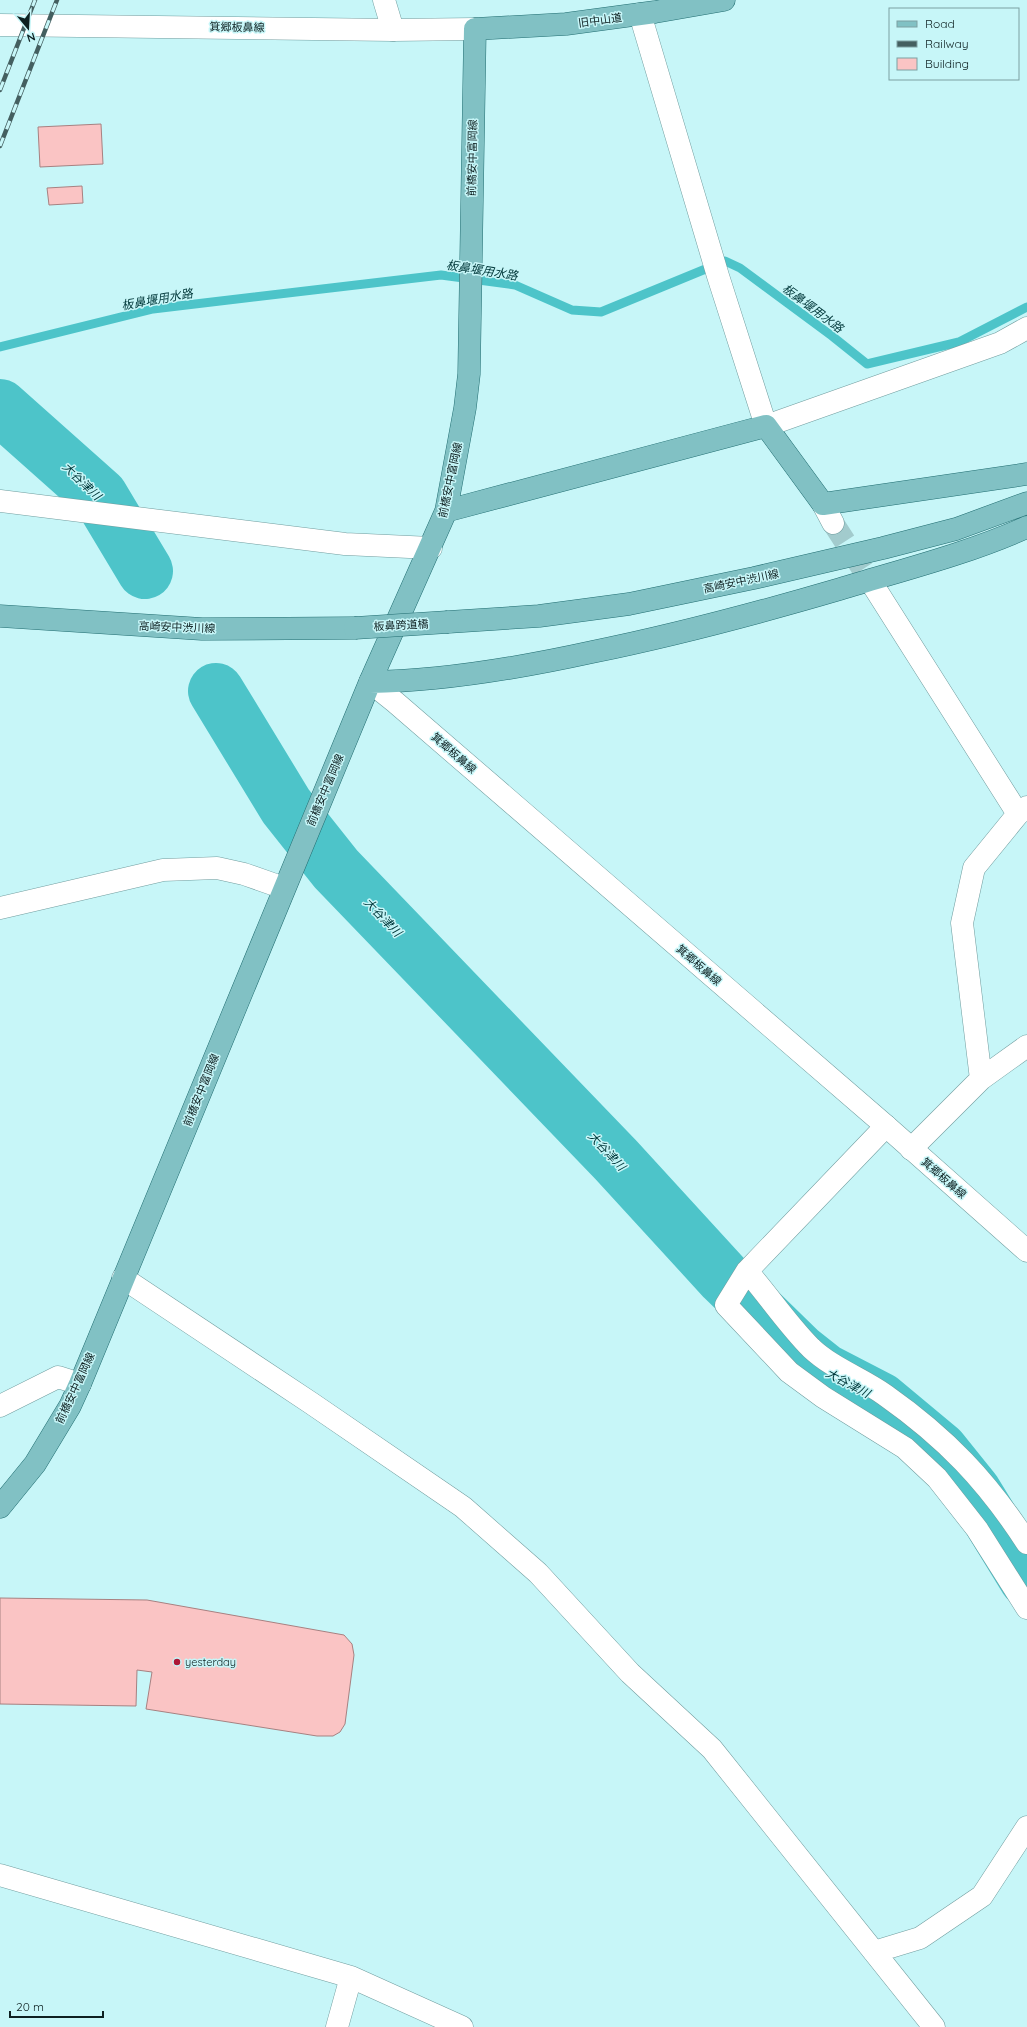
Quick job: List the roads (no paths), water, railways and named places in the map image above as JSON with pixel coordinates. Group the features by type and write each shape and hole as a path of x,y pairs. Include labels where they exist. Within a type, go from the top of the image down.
{"main road":[{"name":"旧中山道","path":"475,28 566,24 640,14 724,0"},
{"name":"前橋安中富岡線","path":"0,1507 35,1464 70,1406 80,1384 333,770 370,682 431,548 446,511 465,408 469,374 475,28"},
{"path":"446,511 766,426 823,504 1027,474"},
{"name":"高崎安中渋川線","path":"448,622 539,616 629,604 754,578 883,548 956,529 1027,503"},
{"path":"370,682 410,681 532,665 655,639 773,609 947,557 1027,527"},
{"name":"高崎安中渋川線","path":"0,616 202,628 354,628"},
{"name":"板鼻跨道橋","path":"354,628 448,622"}],"street":[{"path":"384,0 393,30"},
{"path":"640,14 716,267 766,426 1000,343 1027,328"},
{"name":"箕郷板鼻線","path":"0,25 393,30 475,28"},
{"path":"0,501 345,544 431,548"},
{"path":"823,504 833,523"},
{"path":"871,582 1023,811 974,868 962,923 981,1079"},
{"name":"箕郷板鼻線","path":"370,682 396,702 886,1126 1027,1251"},
{"path":"0,908 163,870 217,868 244,874 284,888"},
{"path":"912,1149 981,1079 1027,1046"},
{"path":"886,1126 744,1275 726,1304 789,1372 823,1397 905,1448 937,1478 976,1529 1027,1608"},
{"path":"744,1275 811,1347 826,1360 884,1394 929,1428 969,1466 1006,1510 1027,1543"},
{"path":"123,1278 311,1403 463,1507 538,1573 630,1673 712,1749 934,2027"},
{"path":"0,1406 58,1378 80,1384"},
{"path":"874,1952 920,1938 982,1896 1027,1827"},
{"path":"0,1875 351,1977 462,2027"},
{"path":"337,2027 351,1977"}],"waterway":[{"name":"板鼻堰用水路","path":"0,347 153,309 441,275 515,285 572,310 601,312 725,261 740,268 832,336 867,364 959,342 1027,307"},
{"name":"大谷津川","path":"0,407 100,496 145,571"},
{"name":"大谷津川","path":"216,691 286,806 336,869 616,1160 724,1278 800,1352 824,1371 880,1400 940,1450 973,1491 1027,1579"}],"tunnel":[{"path":"833,523 871,582"}],"railway":[{"path":"0,90 35,0"},
{"path":"0,146 57,0"}],"place":[{"name":"yesterday","path":"177,1662"}]}
